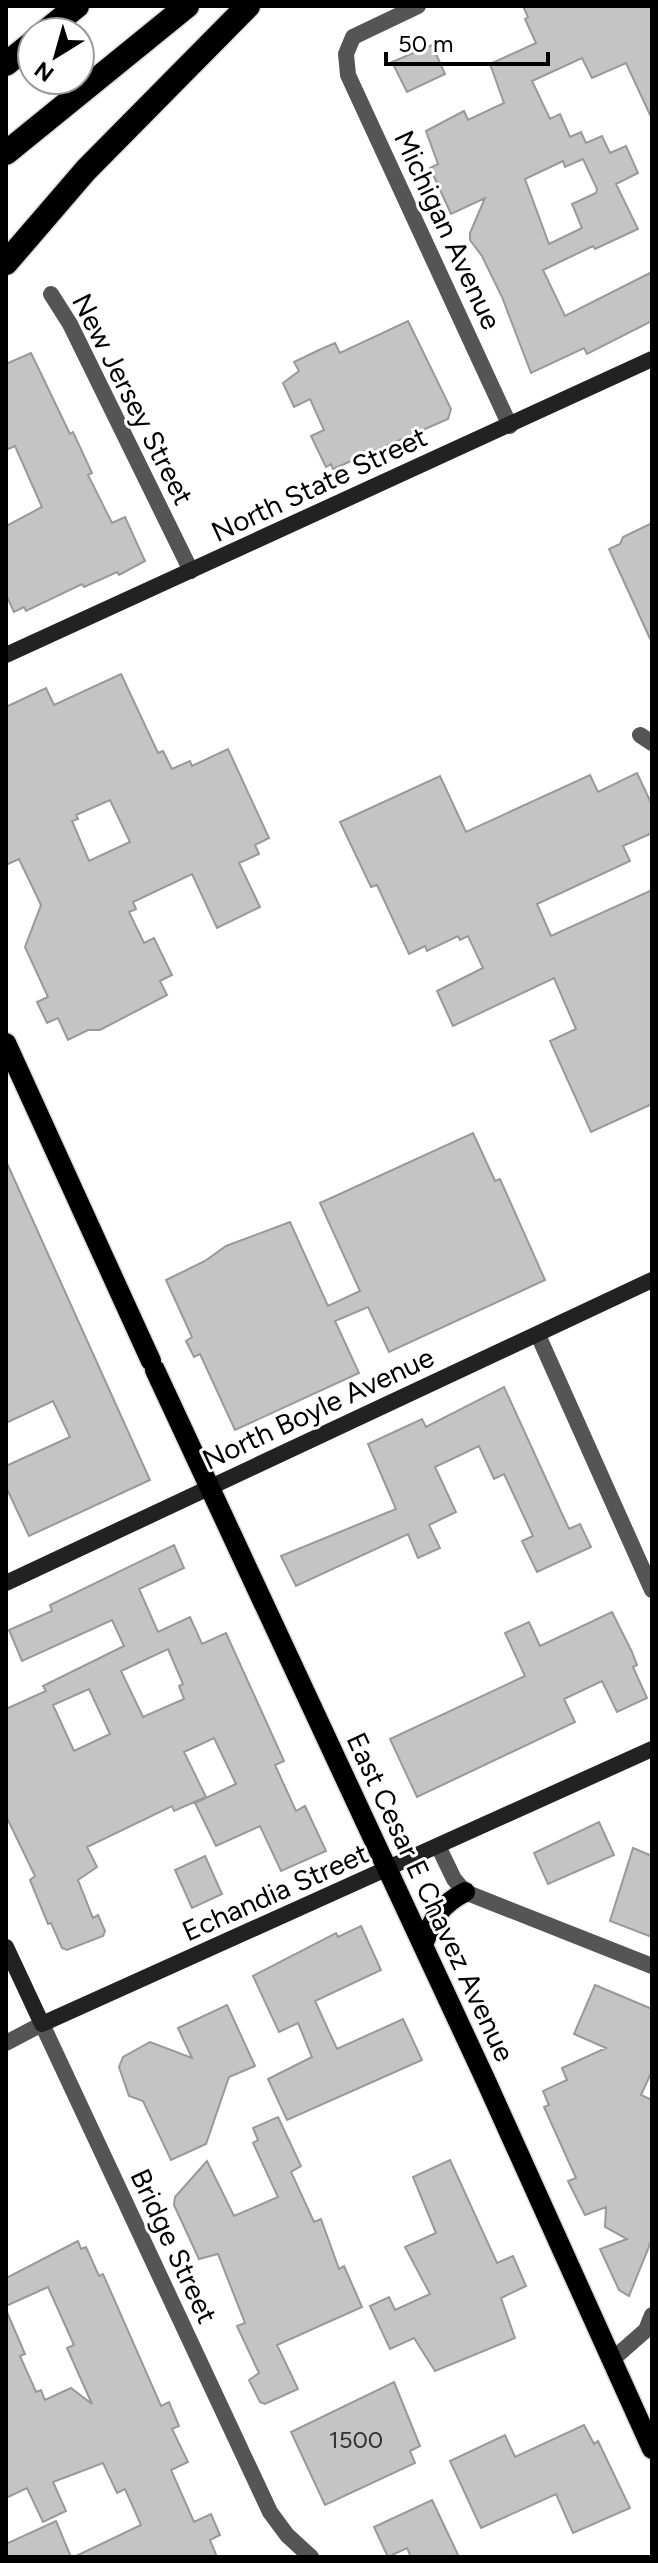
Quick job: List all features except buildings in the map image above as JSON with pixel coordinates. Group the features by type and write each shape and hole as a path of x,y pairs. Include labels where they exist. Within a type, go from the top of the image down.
{"highway":[{"path":"6,153 187,6"},
{"path":"6,263 86,170 248,6"}],"main road":[{"name":"East Cesar E Chavez Avenue","path":"6,1043 652,2449"},
{"path":"423,1945 435,1914 447,1901 465,1892"}],"street":[{"name":"Michigan Avenue","path":"418,6 353,37 346,54 348,75 510,426"},
{"name":"New Jersey Street","path":"51,294 70,324 191,571"},
{"name":"North State Street","path":"6,655 652,359"},
{"name":"North Boyle Avenue","path":"6,1583 652,1280"},
{"path":"538,1335 652,1590"},
{"name":"Echandia Street","path":"6,2043 652,1749"},
{"path":"439,1848 454,1879 465,1892 652,1966"},
{"name":"Bridge Street","path":"6,1947 270,2512 287,2535 311,2557"},
{"path":"613,2359 646,2330 652,2315"}]}
